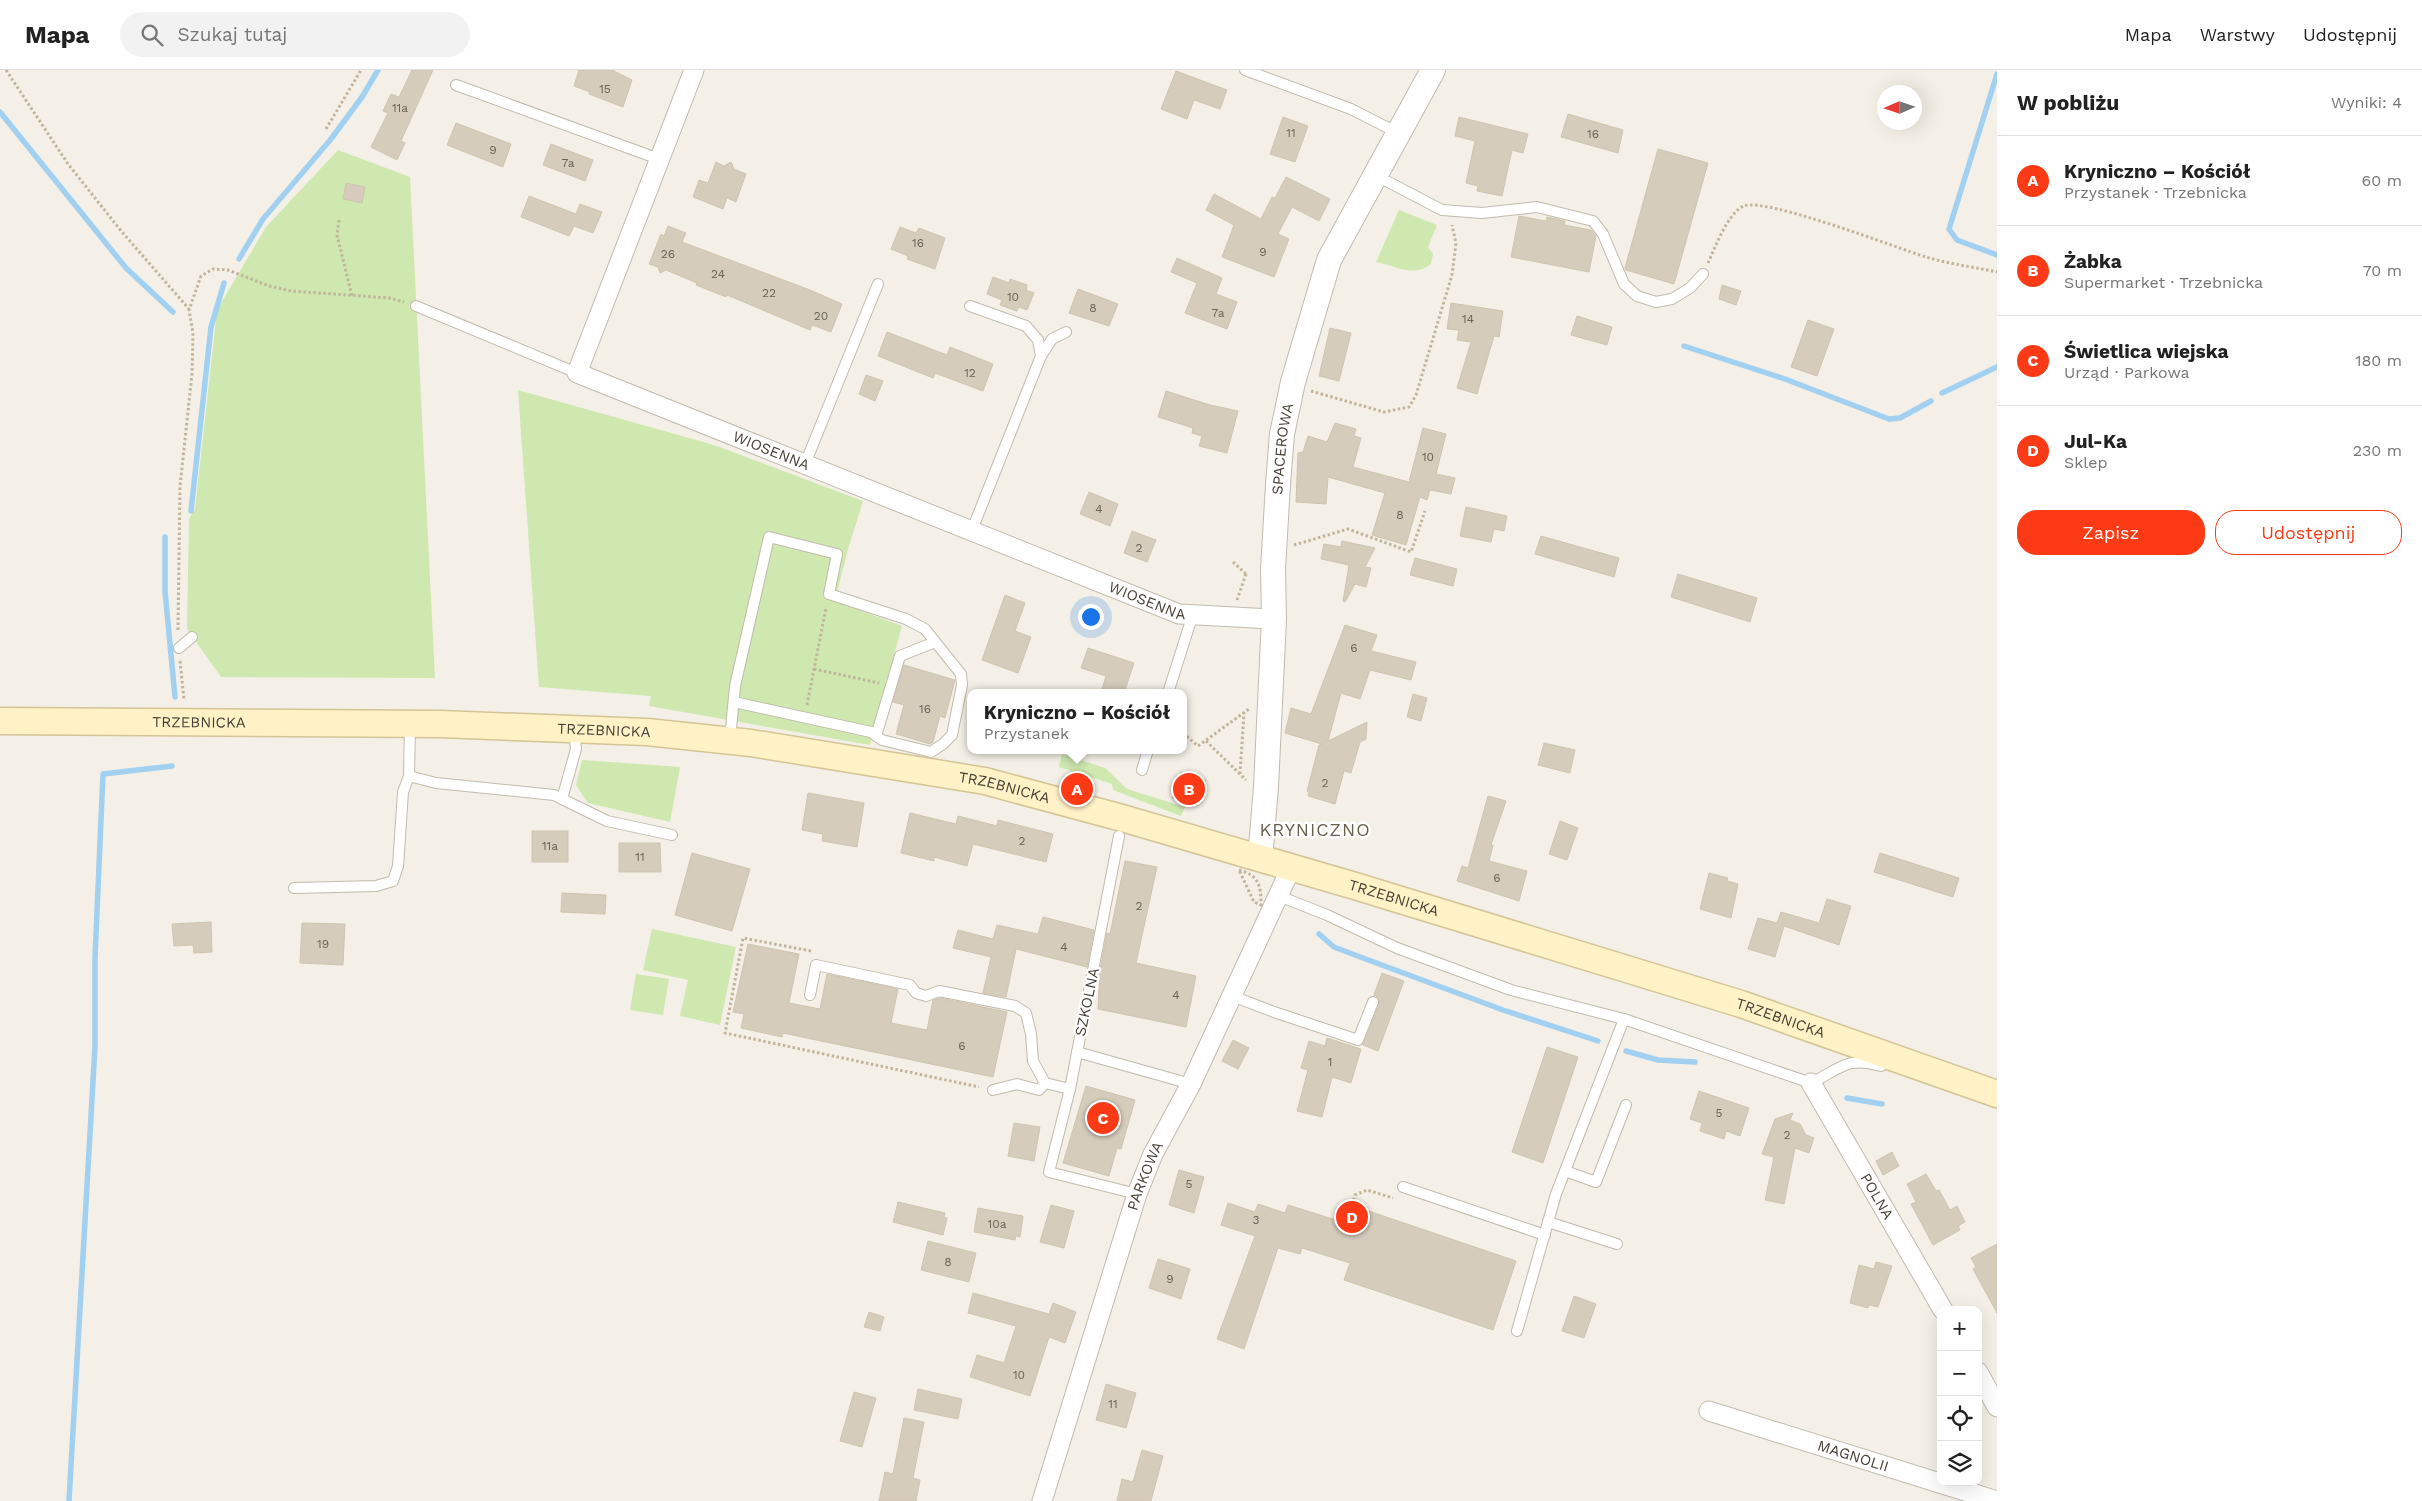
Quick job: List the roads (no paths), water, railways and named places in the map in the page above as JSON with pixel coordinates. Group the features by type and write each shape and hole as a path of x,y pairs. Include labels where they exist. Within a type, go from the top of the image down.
{"main road":[{"name":"TRZEBNICKA","path":"0,721 188,724 410,724 647,732 729,740 831,755 985,782 1291,868 1741,1004 1997,1094"}],"street":[{"path":"577,373 694,70"},
{"name":"SPACEROWA","path":"1260,859 1265,809 1274,619 1274,550 1282,434 1292,386 1329,260 1433,70"},
{"name":"WIOSENNA","path":"577,373 1179,614 1274,619"},
{"name":"PARKOWA","path":"1042,1501 1137,1194 1153,1154 1190,1084 1291,868"},
{"name":"POLNA","path":"1811,1083 1941,1306"},
{"path":"1982,1379 1997,1407"},
{"name":"MAGNOLII","path":"1709,1411 1997,1501"}],"lane":[{"path":"1245,70 1351,109 1399,133"},
{"path":"456,85 659,159"},
{"path":"1374,175 1442,210 1482,213 1537,207 1593,222 1603,234 1624,284 1637,296 1656,302 1672,299 1690,288 1703,274"},
{"path":"805,464 878,284"},
{"path":"416,306 577,373"},
{"path":"970,306 1026,326 1038,340 1041,356"},
{"path":"972,530 1041,356 1052,339 1066,332"},
{"path":"729,740 736,686 769,537 837,554 829,594 908,620 925,629 961,674 962,685 952,735 931,752 882,740 870,732 734,702"},
{"path":"1169,689 1193,614"},
{"path":"179,648 192,637"},
{"path":"876,736 900,656 935,642"},
{"path":"294,888 376,886 393,881 398,866 403,792 409,776 410,724"},
{"path":"562,799 576,749 574,729"},
{"path":"1142,770 1147,754"},
{"path":"409,776 436,784 554,795 607,821 672,835"},
{"name":"SZKOLNA","path":"1119,836 1077,1052 1190,1084"},
{"path":"1279,896 1327,915 1397,948 1511,990 1624,1019 1811,1083 1845,1064 1855,1061 1890,1069 1929,1070"},
{"path":"810,995 816,965 910,985 916,993 926,996 939,991 1015,1006 1026,1013 1031,1034 1033,1061 1046,1083 1070,1090"},
{"path":"1232,996 1358,1040 1373,1002"},
{"path":"1517,1331 1544,1235 1565,1171 1624,1019"},
{"path":"1077,1052 1070,1090 1049,1172 1137,1194"},
{"path":"993,1090 1017,1084 1039,1090 1046,1083"},
{"path":"1565,1171 1596,1182 1626,1105"},
{"path":"1403,1187 1544,1235"},
{"path":"1548,1222 1616,1244"}],"waterway":[{"path":"239,259 263,219 331,139 362,97 378,70"},
{"path":"1997,74 1949,229 1957,240 1997,255"},
{"path":"0,112 126,268 173,312"},
{"path":"191,511 211,327 224,283"},
{"path":"1684,346 1785,379 1889,419 1900,418 1931,401"},
{"path":"1942,393 1997,367"},
{"path":"165,537 165,591 175,697"},
{"path":"69,1501 95,1046 95,957 103,774 172,766"},
{"path":"1319,934 1334,947 1503,1010 1598,1041"},
{"path":"1626,1051 1658,1060 1695,1062"},
{"path":"1847,1098 1882,1104"}],"place":[{"name":"Kryniczno – Kościół","path":"1077,789"},
{"name":"Żabka","path":"1189,789"},
{"name":"Świetlica wiejska","path":"1103,1118"},
{"name":"Jul-Ka","path":"1352,1217"}],"district":[{"name":"KRYNICZNO","path":"1315,829"}]}
